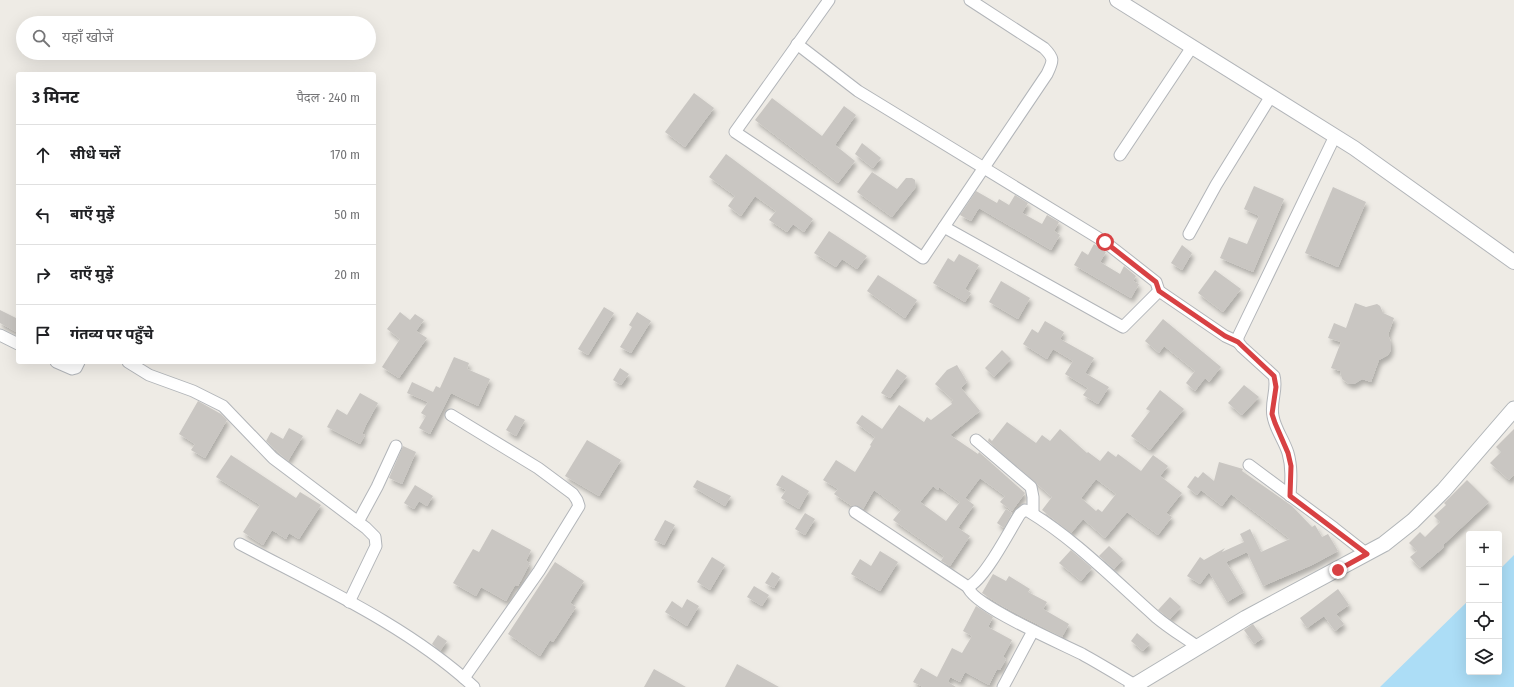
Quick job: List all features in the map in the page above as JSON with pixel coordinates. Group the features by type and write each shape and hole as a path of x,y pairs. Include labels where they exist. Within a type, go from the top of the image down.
{"main road":[{"path":"1134,686 1246,618 1384,544 1418,516 1444,490 1514,409"}],"street":[{"path":"829,0 735,132 923,258 1047,74 1053,61 1051,55 1044,48 970,0"},
{"path":"1116,0 1335,136 1514,262"},
{"path":"797,44 858,91 1105,242 1156,282 1159,291 1225,336 1238,342 1274,376 1276,387 1272,414 1288,453 1291,466 1290,496"},
{"path":"1120,155 1192,47"},
{"path":"1189,234 1216,185 1270,96"},
{"path":"1238,342 1239,331 1335,136"},
{"path":"944,227 1123,327 1159,291"},
{"path":"0,335 16,343"},
{"path":"61,364 72,369 76,368 78,364"},
{"path":"131,364 149,375 200,394 223,406 273,458 358,522 375,538 376,546 349,602"},
{"path":"451,415 538,468 573,494 579,506 539,571 464,678"},
{"path":"976,440 1030,487 1033,497 1033,513"},
{"path":"358,522 381,480 396,446"},
{"path":"1249,465 1367,554"},
{"path":"968,587 977,580 1020,514 1025,510 1033,513 1048,523 1098,563 1157,618 1198,648"},
{"path":"855,512 968,587 972,596 981,602 1082,654 1134,686"},
{"path":"240,544 349,602 420,646 474,687"},
{"path":"1003,687 1033,630"}],"water":[{"path":"1514,555 1514,687 1380,687 1466,603 1466,675 1502,675 1502,567"}],"building":[{"path":"694,93 714,108 685,147 665,132"},
{"path":"772,98 822,136 844,106 856,115 835,145 855,161 838,183 755,120"},
{"path":"862,143 881,158 873,168 855,154"},
{"path":"726,154 813,219 804,232 793,224 787,232 769,220 776,211 755,196 741,216 728,206 735,196 709,177"},
{"path":"872,172 897,189 906,178 912,178 915,180 916,187 892,217 857,192"},
{"path":"1254,186 1284,199 1253,272 1220,258 1229,237 1247,244 1259,216 1244,209"},
{"path":"1333,187 1366,202 1338,267 1305,253"},
{"path":"976,191 997,203 999,199 1009,205 1015,195 1028,203 1022,213 1042,224 1047,215 1059,222 1054,231 1060,235 1051,250 979,208 971,221 960,215"},
{"path":"829,231 867,256 857,269 842,259 836,267 814,253"},
{"path":"1094,244 1106,252 1100,262 1120,274 1124,266 1136,276 1133,281 1139,284 1131,298 1074,265 1082,251 1088,255"},
{"path":"1182,245 1192,253 1182,270 1171,263"},
{"path":"959,254 979,265 965,289 971,293 965,302 933,283 948,258 954,262"},
{"path":"1215,270 1241,289 1223,312 1198,293"},
{"path":"878,275 917,300 905,318 867,291"},
{"path":"1001,281 1030,298 1018,319 989,302"},
{"path":"1355,303 1366,307 1377,304 1380,306 1383,313 1394,318 1388,335 1391,342 1391,350 1388,355 1379,360 1371,382 1362,379 1354,384 1349,384 1342,379 1340,371 1331,368 1341,342 1328,338 1334,323 1346,328"},
{"path":"604,307 614,313 588,355 578,349"},
{"path":"0,310 16,318 16,332 0,323"},
{"path":"400,312 410,320 415,314 424,320 416,331 427,338 399,378 382,367 400,339 387,329"},
{"path":"637,312 651,321 631,353 620,347 632,327 629,325"},
{"path":"1163,319 1221,367 1209,382 1205,378 1195,391 1186,383 1195,371 1164,346 1159,353 1145,341"},
{"path":"1045,321 1064,332 1060,339 1094,358 1085,373 1109,387 1098,404 1083,395 1088,388 1065,374 1073,361 1053,349 1047,359 1023,344 1032,329 1038,333"},
{"path":"1002,350 1011,359 994,377 985,368"},
{"path":"454,357 469,363 467,369 490,379 478,406 451,393 430,434 419,428 426,416 421,413 428,402 407,393 412,382 433,392 436,386 440,388"},
{"path":"957,365 967,382 961,388 980,411 950,435 978,454 979,452 1025,493 1012,511 1000,502 1005,496 980,478 965,498 974,505 958,528 970,536 950,566 941,561 944,556 893,520 901,510 874,490 863,509 856,505 852,506 834,494 838,489 823,480 836,460 855,472 871,446 870,445 875,437 856,423 862,415 882,429 899,405 924,422 927,417 931,420 952,404 951,402 953,400 935,384 947,370","holes":["933,486 938,490 939,487 960,502 946,521 920,502"]},
{"path":"620,368 629,374 621,385 613,380"},
{"path":"897,369 907,376 890,398 881,393"},
{"path":"1244,385 1259,397 1242,415 1228,403"},
{"path":"1160,390 1184,409 1150,450 1131,436 1150,411 1146,409"},
{"path":"360,393 378,403 362,434 365,435 360,444 327,427 337,409 347,415"},
{"path":"198,401 221,414 227,420 205,458 191,450 195,444 179,434"},
{"path":"515,415 525,420 516,436 506,430"},
{"path":"1007,422 1036,443 1042,435 1050,441 1060,429 1087,453 1088,452 1100,461 1108,451 1116,457 1118,454 1141,471 1153,455 1168,466 1160,476 1182,493 1166,513 1172,517 1158,535 1127,512 1105,538 1083,519 1071,533 1042,510 1052,497 988,441 989,438 992,441","holes":["1096,479 1116,494 1102,512 1098,509 1096,511 1081,498"]},
{"path":"289,428 303,436 288,461 266,441 271,432 283,439"},
{"path":"1514,429 1514,475 1509,480 1490,463 1501,452 1496,447"},
{"path":"587,440 621,460 599,496 565,476"},
{"path":"403,446 416,452 402,484 389,478"},
{"path":"231,455 296,498 300,492 321,505 299,539 289,533 286,539 272,530 263,545 243,532 260,505 216,477"},
{"path":"1219,462 1243,469 1242,471 1292,506 1312,527 1315,525 1322,537 1328,534 1338,551 1312,565 1263,586 1247,552 1226,562 1244,592 1227,602 1209,572 1200,584 1187,576 1200,557 1204,560 1225,548 1222,552 1244,542 1240,534 1250,529 1261,552 1290,539 1231,494 1222,506 1201,490 1197,495 1187,487 1195,476 1198,478 1203,472 1214,481"},
{"path":"782,475 809,491 799,509 781,498 786,490 776,485"},
{"path":"697,480 731,496 725,506 693,487"},
{"path":"1467,480 1489,502 1443,545 1444,547 1420,568 1410,557 1417,551 1409,543 1420,532 1425,537 1440,522 1434,516 1446,505 1444,503"},
{"path":"415,485 433,496 427,506 419,501 414,509 404,503"},
{"path":"1006,509 1012,513 1004,528 997,523"},
{"path":"805,513 815,519 805,535 795,529"},
{"path":"665,520 675,525 664,545 654,540"},
{"path":"492,529 531,550 526,561 530,563 518,586 515,585 506,601 481,587 476,596 453,583 473,549 479,552"},
{"path":"1109,546 1123,559 1114,569 1099,556"},
{"path":"1071,550 1092,568 1081,581 1059,563"},
{"path":"880,551 898,562 880,591 851,574 860,559 871,566"},
{"path":"712,557 725,565 710,590 697,582"},
{"path":"555,562 584,581 570,603 576,607 553,642 550,640 540,656 508,634"},
{"path":"772,572 780,577 774,588 765,583"},
{"path":"993,574 1006,581 1009,576 1030,589 1028,592 1047,602 1043,609 1069,624 1062,637 1004,607 982,593"},
{"path":"754,586 769,595 762,606 747,597"},
{"path":"1338,589 1349,605 1336,614 1344,624 1335,631 1324,616 1307,628 1300,618"},
{"path":"1170,597 1181,607 1170,619 1158,610"},
{"path":"687,599 699,606 687,626 665,612 672,601 682,608"},
{"path":"976,606 993,617 988,627 1012,640 1003,657 1006,659 1000,670 997,669 989,685 965,672 960,682 950,677 948,682 956,687 923,687 913,682 921,668 937,677 952,648 962,653 972,636 963,631"},
{"path":"1253,624 1263,638 1254,644 1244,630"},
{"path":"1137,633 1150,644 1143,651 1131,641"},
{"path":"438,635 447,641 440,651 432,644"},
{"path":"737,664 779,687 725,687"},
{"path":"654,669 686,687 644,687"}],"route":[{"path":"1105,242 1156,282 1159,291 1225,336 1238,342 1270,370 1276,381 1272,414 1288,453 1291,466 1290,496 1367,554 1338,570"}]}
